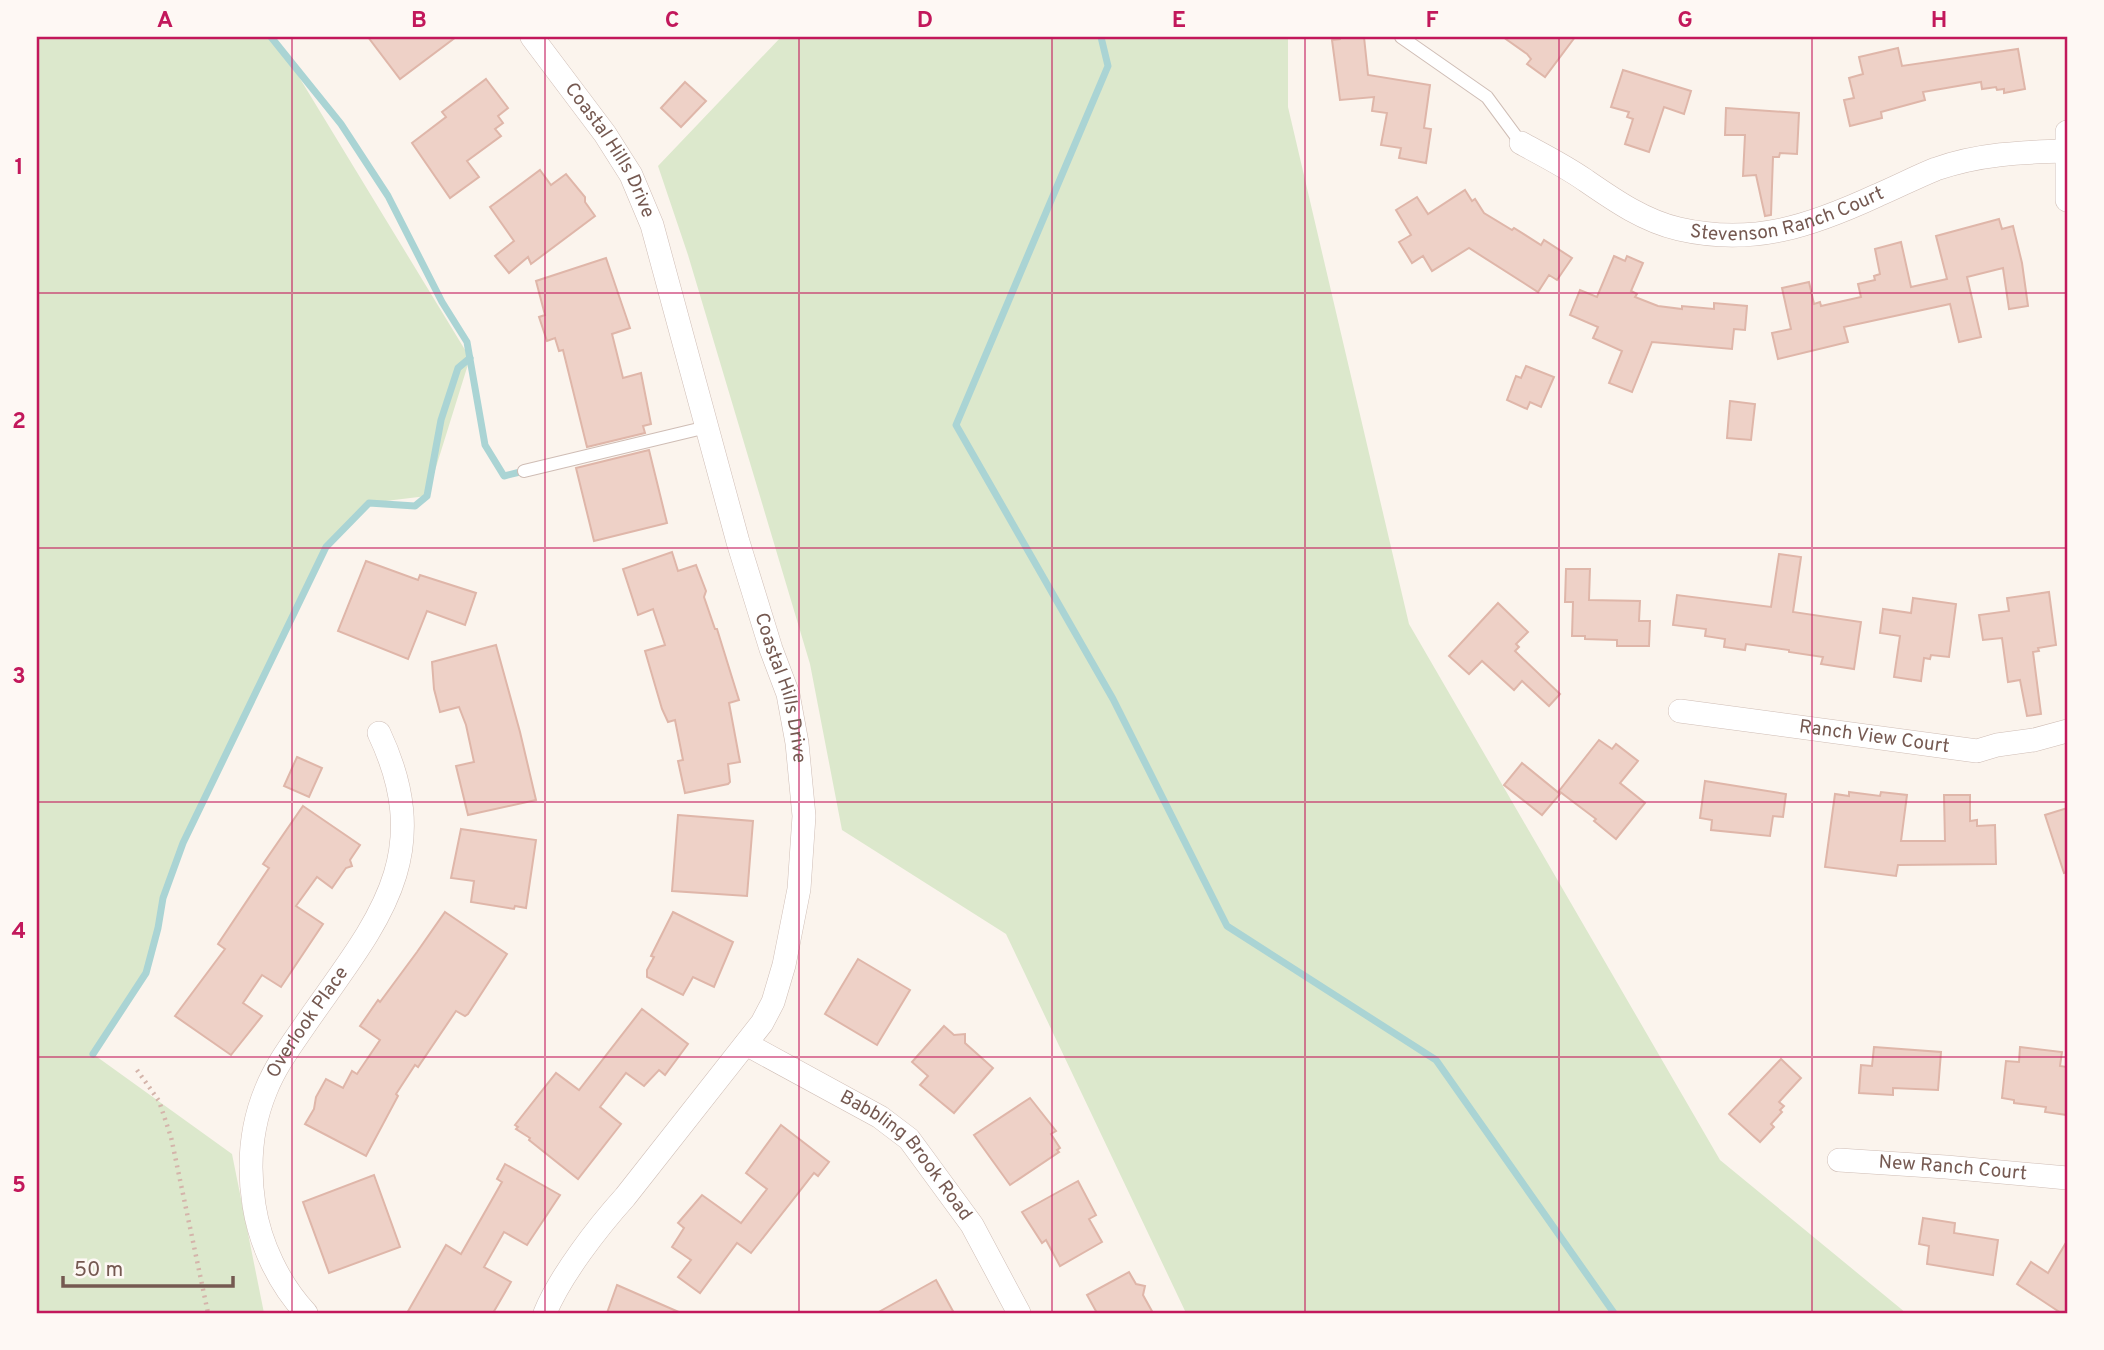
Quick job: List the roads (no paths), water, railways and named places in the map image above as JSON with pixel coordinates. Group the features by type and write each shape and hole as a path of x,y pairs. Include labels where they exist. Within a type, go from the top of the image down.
{"street":[{"name":"Coastal Hills Drive","path":"532,37 605,134 631,175 652,225 738,542 788,694 802,780 804,816 802,859 793,928 773,1002 762,1023 746,1044 606,1219 545,1313"},
{"path":"2067,132 2067,200"},
{"name":"Stevenson Ranch Court","path":"1521,143 1643,216 1678,229 1740,236 1766,234 1817,222 1935,170 1969,159 2014,152 2067,151"},
{"name":"Ranch View Court","path":"1680,711 1977,751 1997,745 2034,740 2067,730"},
{"name":"Overlook Place","path":"306,1313 284,1285 261,1236 251,1187 253,1137 266,1089 283,1058 377,920 395,878 402,843 401,797 396,775 379,733"},
{"name":"Babbling Brook Road","path":"746,1044 880,1117 909,1139 972,1225 1019,1313"},
{"name":"New Ranch Court","path":"1839,1160 2067,1178"}],"lane":[{"path":"1401,37 1487,97 1521,143"},
{"path":"524,471 707,426"}],"waterway":[{"path":"271,37 341,124 388,196 442,302 467,342 485,445 504,476 524,471"},
{"path":"1101,37 1108,66 956,425 1113,699 1227,926 1436,1060 1614,1313"},
{"path":"93,1054 146,973 163,898 183,843 326,547 369,503 415,506 427,496 441,420 458,368 470,358"}]}
